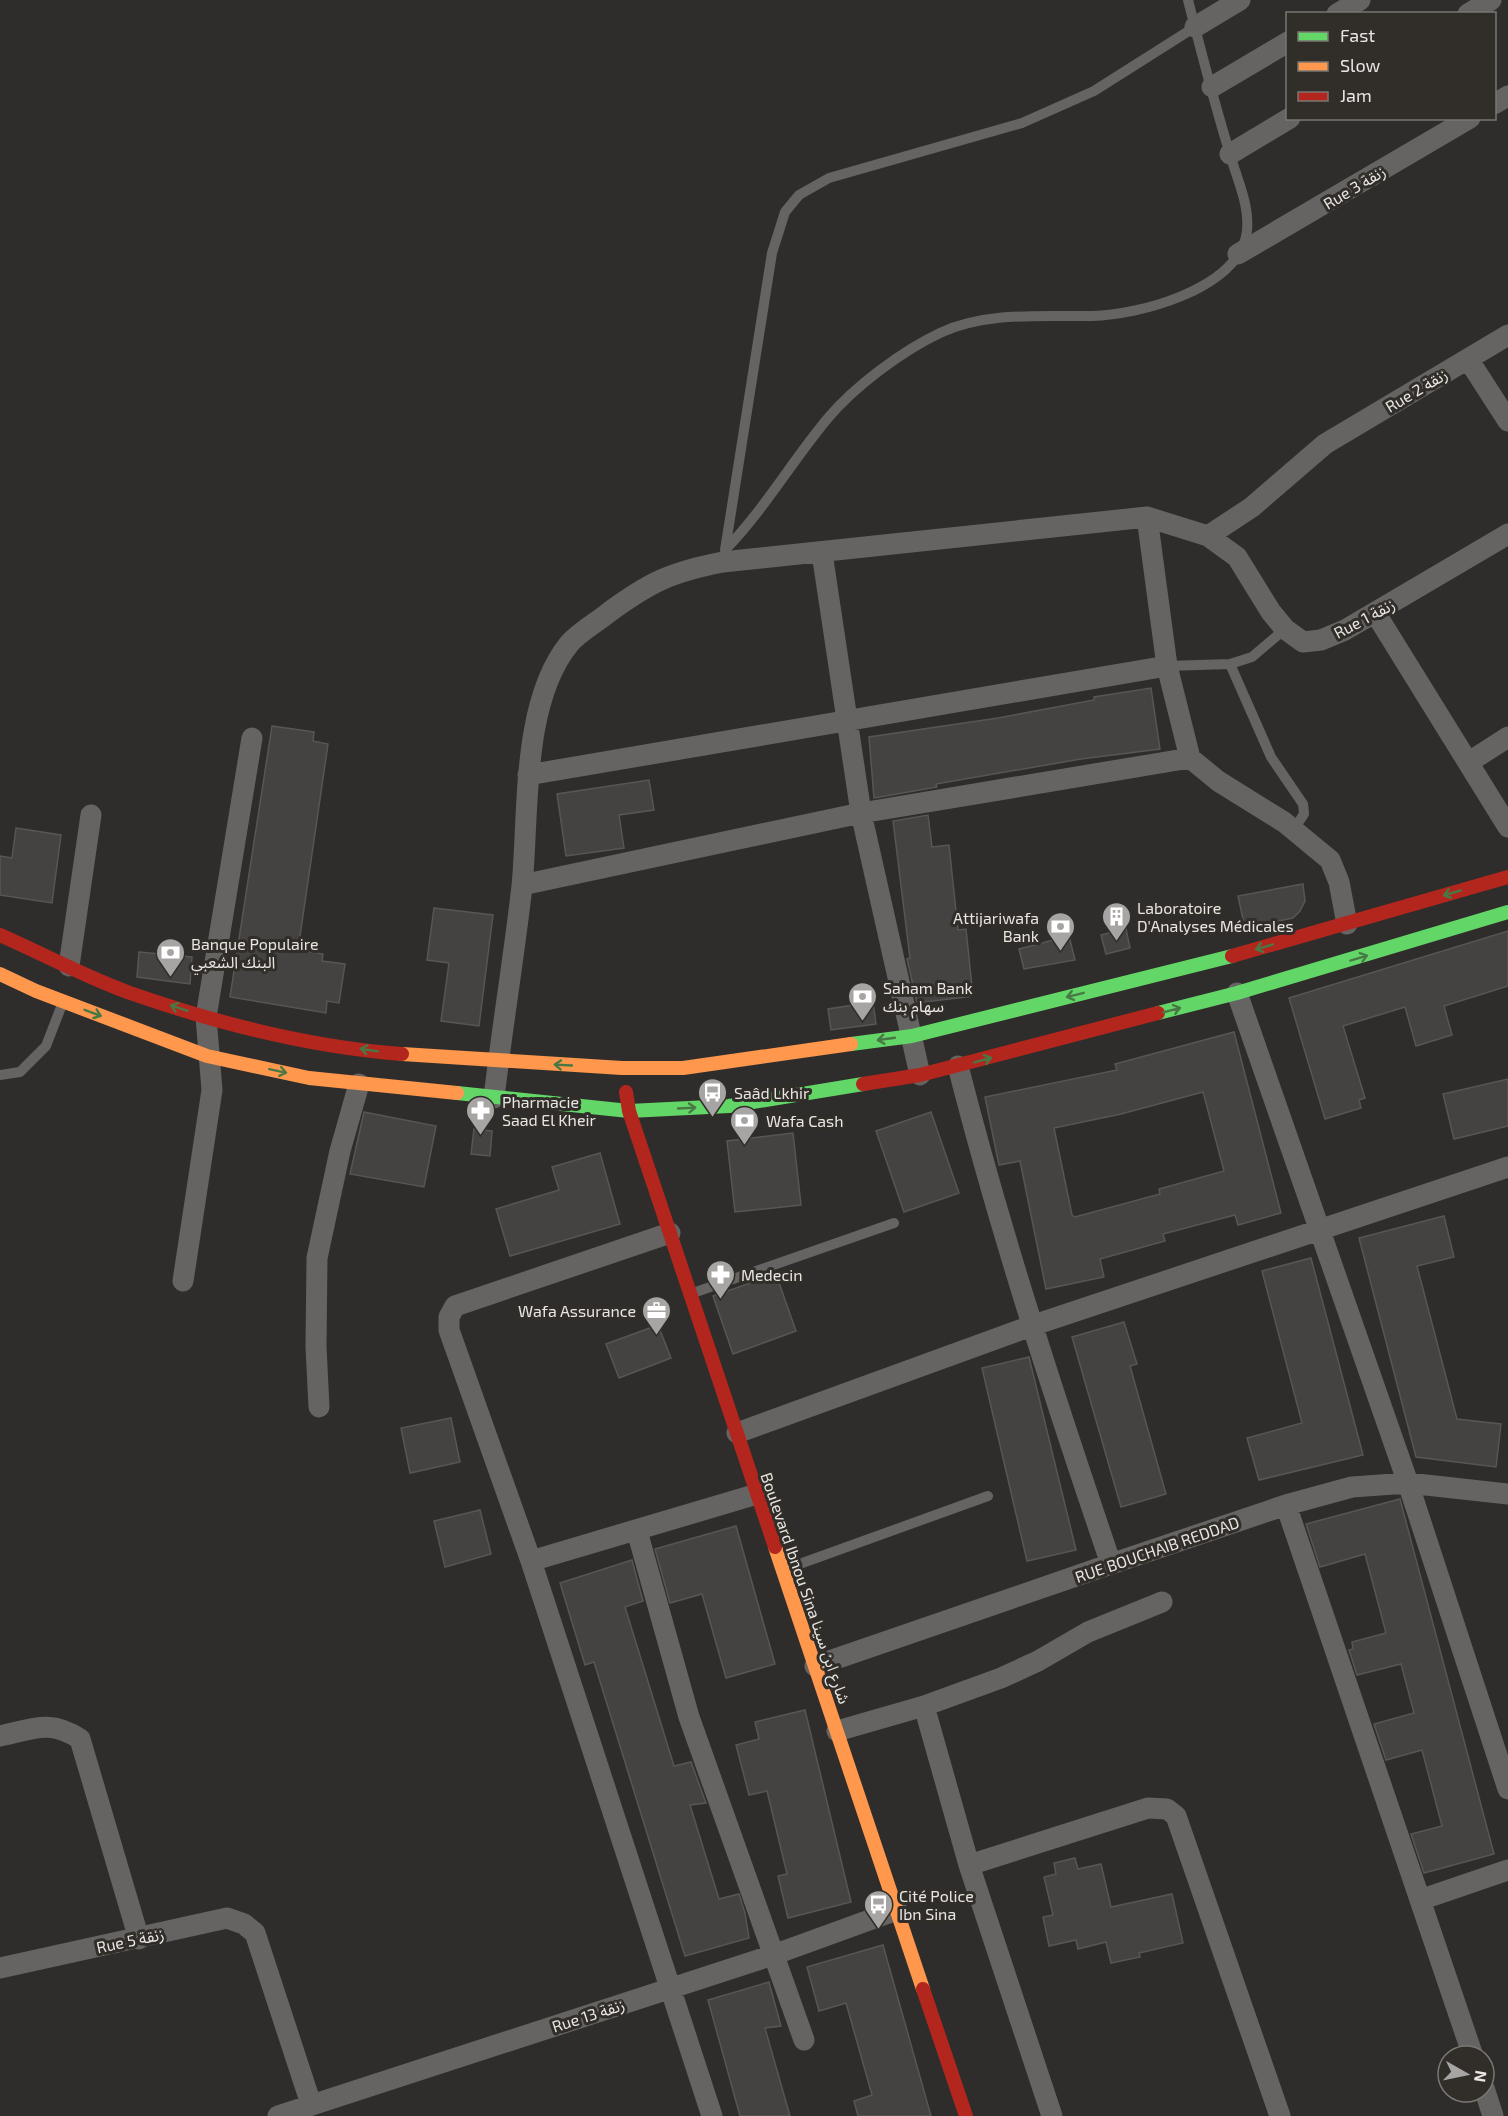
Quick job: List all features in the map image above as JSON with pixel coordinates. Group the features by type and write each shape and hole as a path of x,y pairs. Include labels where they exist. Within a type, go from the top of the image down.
{"main road":[{"path":"0,935 128,992 206,1017 292,1038 392,1053 622,1068 683,1068 912,1036 1214,961 1508,877"},
{"path":"0,974 63,1001 207,1056 309,1078 629,1111 729,1106 921,1075 1237,993 1508,912"},
{"name":"Boulevard Ibnou Sina شارع ابن سينا","path":"622,1068 629,1111 966,2116"}],"street":[{"path":"1195,27 1240,0"},
{"path":"1340,12 1360,0"},
{"path":"1471,12 1491,0"},
{"path":"1212,87 1286,43"},
{"path":"1230,154 1287,120"},
{"name":"Rue 3 زنقة","path":"1238,254 1467,120"},
{"name":"Rue 2 زنقة","path":"1208,536 1252,507 1325,444 1508,335"},
{"path":"1468,359 1508,421"},
{"path":"1147,517 1167,666 1190,758 1218,781 1293,830 1330,860 1339,882 1347,924"},
{"path":"494,1098 522,885 528,775 541,701 554,668 570,643 644,587 680,570 724,556 822,553 1147,517 1208,536 1237,557 1285,629"},
{"name":"Rue 1 زنقة","path":"1285,629 1304,642 1321,640 1376,614 1508,534"},
{"path":"822,553 861,813 921,1075"},
{"path":"1376,614 1508,827"},
{"path":"528,775 1167,666"},
{"path":"1469,762 1508,737"},
{"path":"183,1281 212,1090 207,1056 206,1017 252,738"},
{"path":"522,885 861,813 1190,758"},
{"path":"69,966 91,815"},
{"path":"1237,993 1408,1483 1508,1789"},
{"path":"958,1066 1030,1326 1111,1564"},
{"path":"319,1407 316,1347 317,1258 340,1151 359,1083"},
{"path":"737,1434 1030,1326 1319,1232 1508,1167"},
{"path":"670,1233 455,1306 449,1317 449,1330 531,1561 712,2116"},
{"name":"RUE BOUCHAIB REDDAD","path":"815,1666 1286,1505 1352,1487 1408,1483 1508,1494"},
{"path":"531,1561 758,1494"},
{"path":"1286,1505 1469,2044"},
{"path":"637,1531 689,1717 804,2040"},
{"path":"837,1731 924,1706 1001,1678 1038,1661 1088,1632 1162,1602"},
{"path":"924,1706 969,1865 1052,2116"},
{"path":"0,1736 48,1725 65,1729 80,1740 139,1939"},
{"path":"969,1865 1148,1808 1167,1809 1176,1816 1280,2116"},
{"path":"1420,1900 1508,1870"},
{"name":"Rue 13 زنقة","path":"278,2116 773,1955 897,1910"},
{"name":"Rue 5 زنقة","path":"0,1968 227,1918 244,1924 255,1934 311,2104"}],"lane":[{"path":"724,556 828,418 857,389 941,333 990,321 1056,315 1094,316 1137,311 1173,302 1222,273 1238,254 1246,238 1246,215 1242,190 1188,0"},
{"path":"724,556 772,253 785,212 799,195 829,178 1022,123 1094,91 1195,27"},
{"path":"1167,666 1230,664 1252,657 1285,629"},
{"path":"1230,664 1270,757 1303,804 1304,814 1293,830"},
{"path":"0,1076 20,1072 46,1046 63,1001"},
{"path":"690,1294 894,1223"},
{"path":"783,1570 988,1496"}],"building":[{"path":"1151,688 1160,749 1081,759 936,784 937,787 874,798 869,737 998,718 1094,700 1094,697"},
{"path":"272,726 314,732 313,741 328,744 298,950 323,954 322,961 345,964 339,1003 327,1001 326,1013 230,997"},
{"path":"649,780 654,810 619,815 624,848 566,856 557,794"},
{"path":"928,815 932,847 949,845 958,930 966,929 973,996 917,1003 907,959 910,958 893,821"},
{"path":"16,828 61,835 52,903 0,895 0,856 12,858"},
{"path":"1303,884 1305,901 1293,918 1254,926 1244,924 1238,896"},
{"path":"434,908 493,915 479,1026 441,1021 449,963 427,960"},
{"name":"Laboratoire D'Analyses Médicales","path":"1126,929 1130,948 1106,954 1101,935"},
{"path":"1508,931 1508,986 1444,1006 1452,1035 1416,1046 1405,1007 1343,1026 1365,1098 1359,1100 1361,1108 1325,1119 1289,998"},
{"path":"1069,936 1075,960 1024,969 1019,949"},
{"path":"139,952 192,957 190,984 137,977"},
{"path":"873,1002 876,1024 831,1030 828,1009"},
{"path":"1234,1032 1281,1213 1238,1225 1235,1215 1163,1234 1165,1241 1100,1259 1104,1277 1046,1289 1020,1161 999,1165 985,1097 1117,1070 1115,1064","holes":["1203,1092 1224,1171 1159,1189 1160,1194 1075,1217 1072,1215 1054,1128 1121,1114"]},
{"path":"1508,1079 1508,1126 1454,1139 1443,1094"},
{"path":"364,1112 436,1126 424,1187 350,1174"},
{"path":"931,1112 959,1193 904,1212 876,1131"},
{"path":"474,1129 492,1131 490,1156 471,1154"},
{"path":"793,1133 801,1205 735,1212 727,1141"},
{"path":"600,1153 620,1224 510,1256 496,1209 559,1190 552,1167"},
{"path":"1444,1216 1454,1257 1417,1266 1457,1419 1501,1424 1496,1467 1416,1457 1359,1238"},
{"path":"1311,1258 1363,1455 1259,1480 1247,1438 1302,1423 1262,1271"},
{"path":"776,1274 796,1331 733,1354 713,1296"},
{"path":"1124,1322 1137,1364 1130,1366 1166,1494 1121,1507 1072,1337"},
{"path":"658,1325 671,1358 619,1378 606,1344"},
{"path":"1029,1357 1076,1550 1027,1561 982,1368"},
{"path":"451,1418 460,1462 410,1473 401,1428"},
{"path":"1400,1499 1494,1854 1424,1873 1411,1834 1442,1826 1422,1750 1386,1760 1374,1724 1414,1713 1401,1664 1357,1675 1349,1650 1353,1649 1352,1642 1386,1633 1365,1554 1320,1567 1306,1524"},
{"path":"480,1510 491,1554 445,1567 434,1521"},
{"path":"736,1526 775,1664 726,1678 702,1594 670,1603 655,1549"},
{"path":"632,1560 643,1601 625,1607 674,1766 691,1762 706,1803 690,1805 719,1899 739,1894 749,1938 685,1956 594,1662 585,1665 560,1583"},
{"path":"805,1710 851,1902 788,1918 778,1876 787,1874 767,1791 749,1795 736,1745 759,1739 755,1722"},
{"path":"1075,1858 1078,1869 1101,1864 1111,1907 1172,1894 1183,1943 1139,1953 1140,1957 1111,1963 1106,1942 1078,1949 1076,1940 1049,1946 1043,1917 1053,1915 1044,1877 1056,1874 1054,1863"},
{"path":"883,1945 931,2116 858,2116 854,2101 872,2095 846,2003 819,2011 807,1967"},
{"path":"769,1982 781,2026 765,2028 790,2116 740,2116 708,2000"}],"traffic: fast":[{"path":"1158,1013 1237,993 1508,912"},
{"path":"851,1044 912,1036 1232,956"},
{"path":"457,1093 629,1111 729,1106 863,1084"}],"traffic: slow":[{"path":"0,974 36,991 207,1056 309,1078 457,1093"},
{"path":"402,1054 622,1068 683,1068 851,1044"},
{"path":"775,1547 923,1989"}],"traffic: jam":[{"path":"1232,956 1508,877"},
{"path":"0,935 114,987 196,1014 299,1040 402,1054"},
{"path":"863,1084 920,1075 1158,1013"},
{"path":"626,1092 629,1111 775,1547"},
{"path":"923,1989 966,2116"}],"place":[{"name":"Laboratoire D'Analyses Médicales","path":"1116,942"},
{"name":"Attijariwafa Bank","path":"1060,952"},
{"name":"Banque Populaire البنك الشعبي","path":"170,978"},
{"name":"Saham Bank سهام بنك","path":"862,1022"},
{"name":"Saâd Lkhir","path":"713,1118"},
{"name":"Pharmacie Saad El Kheir","path":"481,1136"},
{"name":"Wafa Cash","path":"745,1146"},
{"name":"Medecin","path":"720,1300"},
{"name":"Wafa Assurance","path":"657,1336"},
{"name":"Cité Police Ibn Sina","path":"878,1930"}]}
